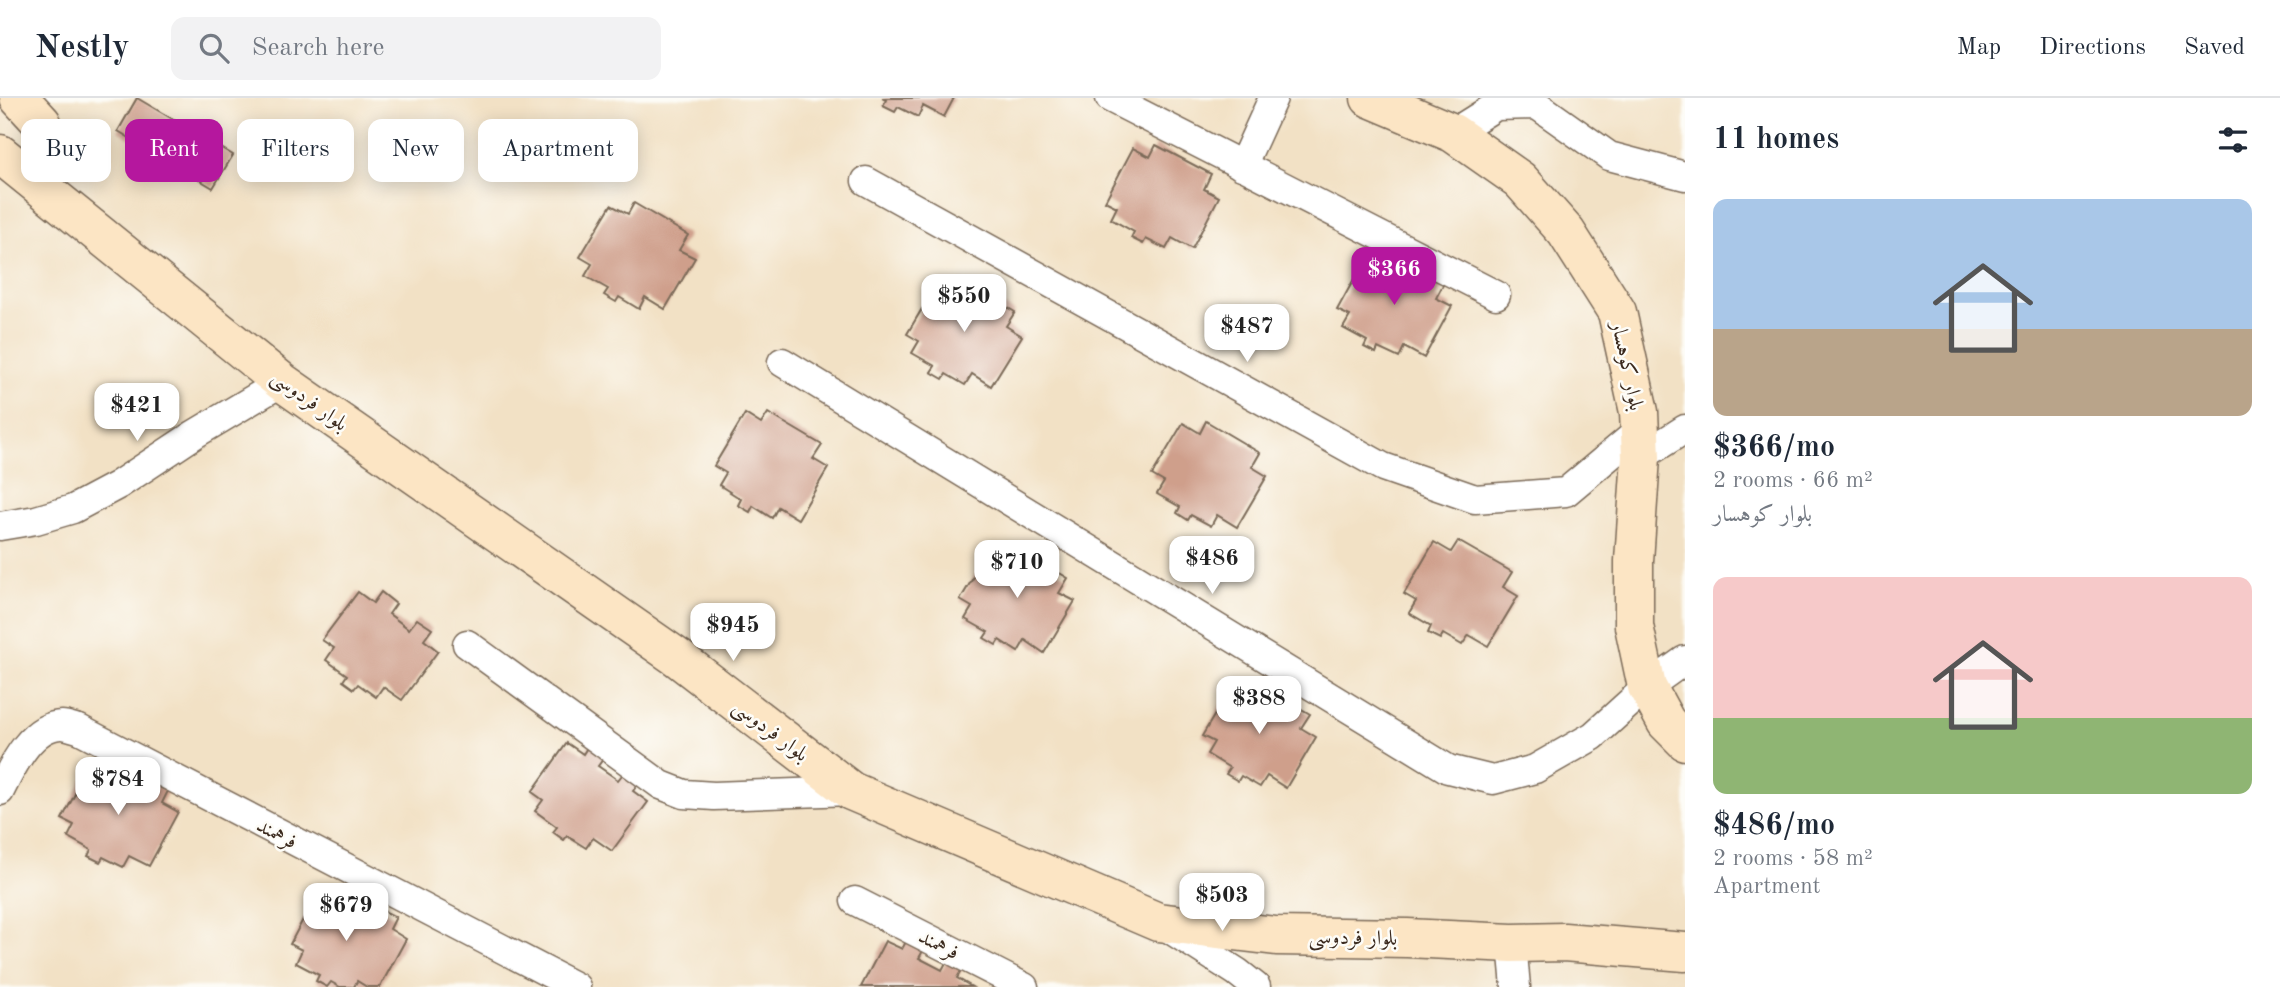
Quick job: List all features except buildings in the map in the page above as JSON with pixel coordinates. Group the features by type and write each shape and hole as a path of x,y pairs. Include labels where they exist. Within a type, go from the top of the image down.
{"main road":[{"name":"بلوار کوهسار","path":"1370,98 1453,133 1520,180 1566,232 1617,312 1639,412 1634,626 1647,687 1666,722 1685,741"},
{"name":"بلوار فردوسی","path":"4,164 282,382 678,658 851,791 1158,922 1276,936 1564,942 1685,952"}],"street":[{"path":"1110,98 1496,295"},
{"path":"1242,166 1273,98"},
{"path":"1453,133 1496,106 1537,105 1609,156 1685,176"},
{"path":"866,181 1383,467 1475,499 1566,492 1640,444 1685,429"},
{"path":"782,362 1448,769 1493,780 1535,769 1593,736 1647,687 1685,660"},
{"path":"0,526 36,520 73,509 118,485 195,434 282,382"},
{"path":"467,644 662,785 684,794 714,796 851,791"},
{"name":"فرهمند","path":"0,791 16,759 42,730 61,725 79,729 576,987"},
{"name":"فرهمند","path":"855,901 1024,987"},
{"path":"1158,922 1256,987"},
{"path":"1512,943 1516,987"}]}
